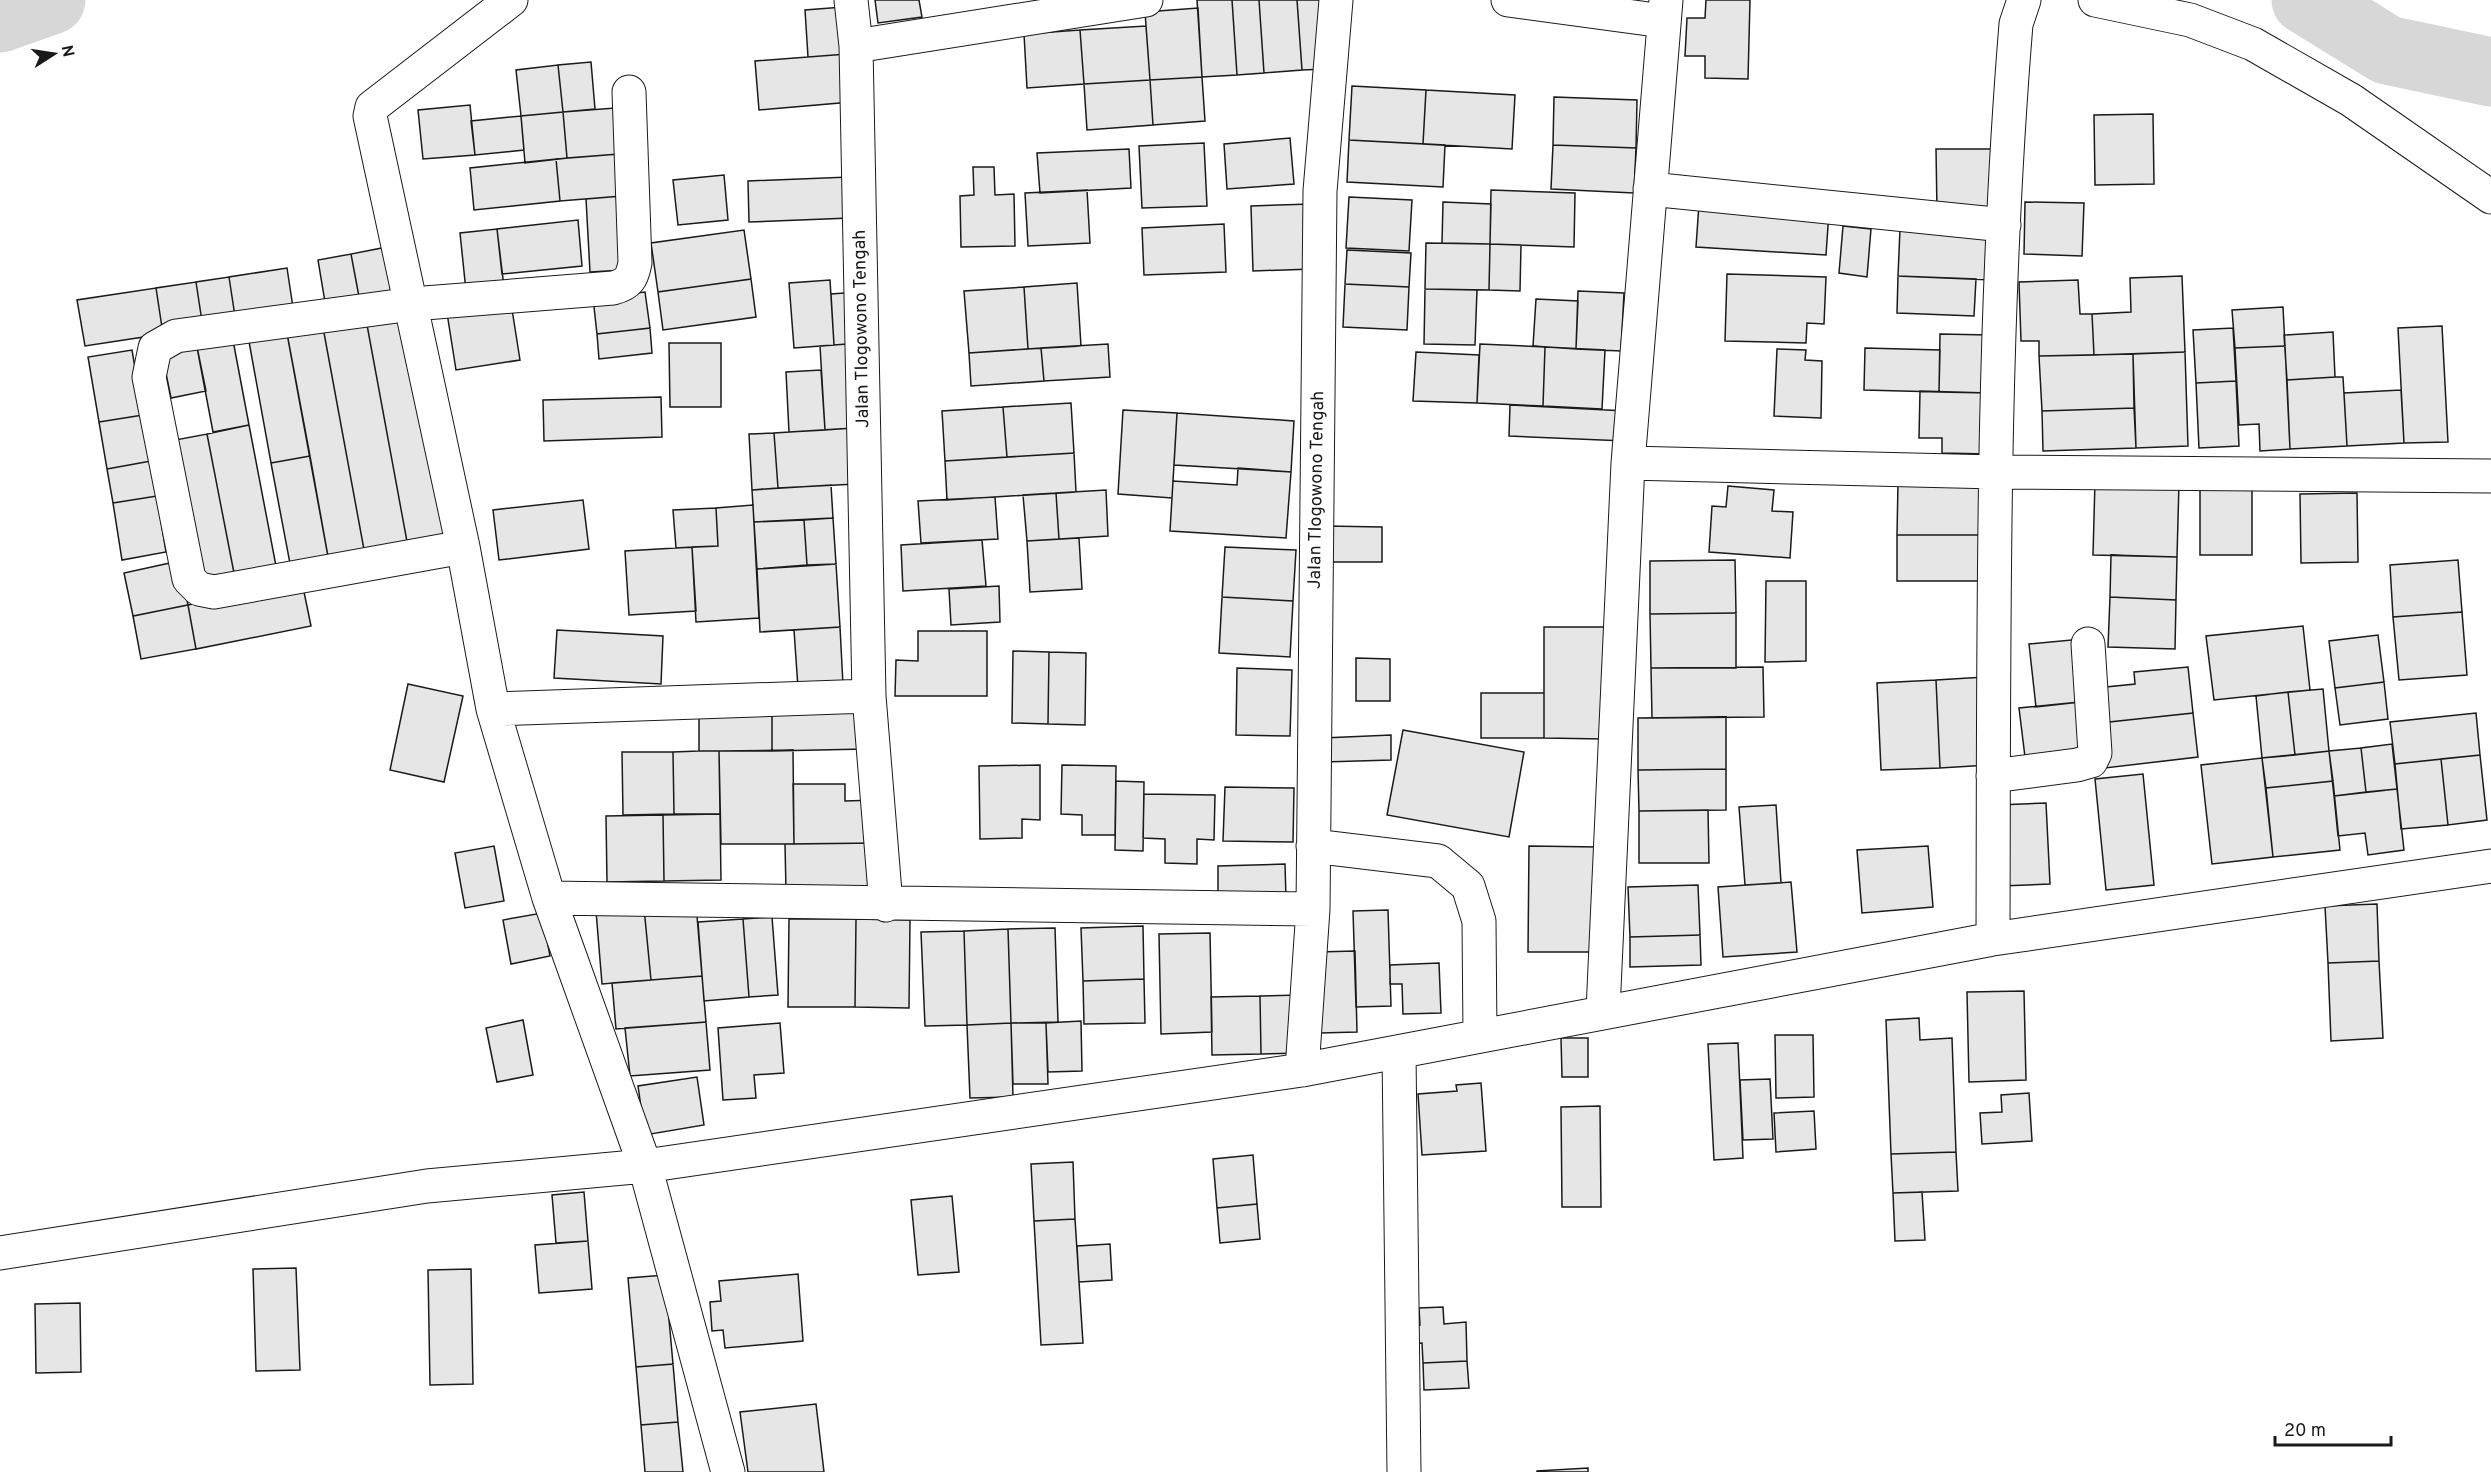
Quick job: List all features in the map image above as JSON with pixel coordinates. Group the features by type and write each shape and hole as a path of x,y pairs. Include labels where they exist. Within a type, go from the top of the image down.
{"street":[{"path":"511,0 372,107 371,126 464,548 493,709 549,898 645,1166 728,1472"},
{"name":"Jalan Tlogowono Tengah","path":"851,0 856,46 869,696 886,905"},
{"path":"856,46 1146,0"},
{"name":"Jalan Tlogowono Tengah","path":"1302,1070 1313,909 1320,191 1336,0"},
{"path":"1508,0 1664,11 1628,463 1603,1011"},
{"path":"1993,939 1996,472 2004,225 2016,24 2024,0"},
{"path":"2095,0 2190,20 2253,44 2351,100 2491,197"},
{"path":"464,548 214,592 198,589 189,579 149,377 154,348 176,336 412,304 613,288 626,285 632,277 635,263 628,92"},
{"path":"1650,189 2004,225"},
{"path":"1628,463 1996,472 2491,476"},
{"path":"1993,776 2077,765 2091,761 2096,753 2088,644"},
{"path":"493,709 869,696"},
{"path":"1313,846 1438,861 1467,886 1479,921 1480,1036"},
{"path":"0,1253 427,1186 645,1166 1302,1070 1399,1053 1603,1011 1993,939 2491,866"},
{"path":"549,898 886,905 1313,909"},
{"path":"1399,1053 1404,1472"}],"building":[{"path":"875,0 919,0 922,17 878,23"},
{"path":"1197,0 1232,0 1237,75 1202,77"},
{"path":"1232,0 1259,0 1264,73 1237,75"},
{"path":"1259,0 1297,0 1302,70 1264,73"},
{"path":"1297,0 1322,0 1327,69 1302,70"},
{"path":"1706,0 1750,0 1748,79 1705,78 1705,56 1685,56 1687,18 1705,18"},
{"path":"843,7 847,54 808,57 805,10"},
{"path":"1198,8 1202,77 1150,80 1145,12"},
{"path":"1146,26 1150,80 1084,84 1080,30"},
{"path":"1080,30 1084,84 1027,88 1024,34"},
{"path":"847,54 851,102 759,110 755,61"},
{"path":"591,62 595,109 563,112 558,65"},
{"path":"558,65 563,112 521,116 516,70"},
{"path":"1202,77 1205,121 1153,125 1150,80"},
{"path":"1150,80 1153,125 1087,130 1084,84"},
{"path":"1352,86 1426,90 1423,144 1349,140"},
{"path":"1426,90 1515,95 1512,149 1423,144"},
{"path":"1554,97 1637,100 1636,148 1553,145"},
{"path":"470,105 475,155 423,159 418,110"},
{"path":"615,108 619,154 567,158 563,112"},
{"path":"563,112 567,158 525,163 521,116"},
{"path":"2153,114 2154,184 2095,185 2094,115"},
{"path":"521,116 524,150 475,155 471,121"},
{"path":"1290,138 1294,184 1227,189 1224,144"},
{"path":"1349,140 1445,145 1443,187 1347,182"},
{"path":"1204,143 1207,206 1142,208 1139,146"},
{"path":"1553,145 1636,148 1634,193 1551,189"},
{"path":"1129,149 1131,188 1040,193 1037,153"},
{"path":"1936,149 1995,149 1995,211 1937,211"},
{"path":"619,154 622,196 560,201 556,159"},
{"path":"556,159 560,201 474,210 470,168"},
{"path":"973,167 994,167 995,195 1014,194 1015,246 961,247 960,196 974,195"},
{"path":"724,175 728,220 678,225 673,180"},
{"path":"849,177 850,218 749,222 748,181"},
{"path":"1087,190 1090,243 1028,246 1025,193"},
{"path":"1491,190 1575,193 1574,247 1490,244"},
{"path":"622,196 624,270 590,272 586,199"},
{"path":"1349,197 1412,200 1409,251 1346,248"},
{"path":"1443,202 1491,204 1490,244 1442,243"},
{"path":"2025,202 2084,203 2082,256 2024,254"},
{"path":"1311,204 1313,269 1253,271 1251,206"},
{"path":"1699,204 1829,212 1826,255 1696,247"},
{"path":"578,220 582,266 502,274 497,229"},
{"path":"1224,224 1226,272 1144,275 1142,228"},
{"path":"1843,226 1871,229 1867,277 1839,273"},
{"path":"497,229 504,287 466,291 460,233"},
{"path":"1900,229 1993,233 1992,280 1898,276"},
{"path":"744,230 751,279 658,292 651,243"},
{"path":"1426,243 1490,244 1489,290 1425,289"},
{"path":"1490,244 1521,245 1520,291 1489,290"},
{"path":"387,247 396,296 360,302 351,254"},
{"path":"1347,250 1411,253 1409,287 1345,284"},
{"path":"351,254 360,302 326,308 318,260"},
{"path":"287,268 294,314 236,323 229,277"},
{"path":"1727,274 1826,277 1824,324 1807,323 1806,343 1725,341"},
{"path":"1898,276 1976,279 1974,316 1897,313"},
{"path":"2182,276 2185,352 2094,355 2092,314 2131,312 2130,278"},
{"path":"229,277 236,323 203,328 196,282"},
{"path":"751,279 756,317 663,330 658,292"},
{"path":"830,280 834,345 794,348 789,283"},
{"path":"2078,280 2080,314 2092,314 2094,355 2039,356 2039,341 2021,341 2019,282"},
{"path":"196,282 203,328 163,334 156,288"},
{"path":"1077,283 1081,346 1028,349 1024,287"},
{"path":"1345,284 1409,287 1407,330 1343,327"},
{"path":"1024,287 1028,349 969,353 964,291"},
{"path":"156,288 163,334 85,346 77,300"},
{"path":"1425,289 1477,290 1475,345 1424,344"},
{"path":"1578,291 1624,293 1621,351 1576,349"},
{"path":"645,292 650,328 597,334 593,298"},
{"path":"858,292 847,344 834,345 831,294"},
{"path":"1536,299 1578,301 1576,349 1533,346"},
{"path":"511,303 520,360 456,370 447,313"},
{"path":"404,307 447,540 408,547 365,314"},
{"path":"2283,307 2285,346 2235,348 2232,310"},
{"path":"365,314 408,547 365,555 322,322"},
{"path":"322,322 365,555 329,562 286,328"},
{"path":"2442,326 2448,442 2404,443 2398,328"},
{"path":"286,328 310,456 271,463 248,336"},
{"path":"650,328 652,353 599,359 597,334"},
{"path":"2233,328 2236,381 2196,383 2193,330"},
{"path":"2333,332 2335,377 2287,380 2284,335"},
{"path":"1940,334 1989,335 1988,393 1939,392"},
{"path":"232,335 249,425 213,432 196,342"},
{"path":"196,342 206,391 171,398 161,349"},
{"path":"669,343 721,343 721,407 670,407"},
{"path":"847,344 853,428 825,430 820,346"},
{"path":"1108,344 1110,377 1044,381 1041,348"},
{"path":"1480,344 1545,347 1543,406 1477,403"},
{"path":"2285,346 2290,449 2260,451 2259,424 2239,425 2235,348"},
{"path":"1545,347 1605,350 1602,409 1543,406"},
{"path":"1041,348 1044,381 971,386 969,353"},
{"path":"1865,348 1940,350 1939,392 1864,390"},
{"path":"1777,349 1806,350 1805,360 1822,361 1821,418 1774,416"},
{"path":"132,350 143,415 99,422 88,357"},
{"path":"1416,352 1479,355 1477,403 1413,401"},
{"path":"2185,352 2188,446 2136,448 2133,354"},
{"path":"2133,354 2134,408 2042,411 2039,356"},
{"path":"821,370 825,430 789,432 786,372"},
{"path":"2343,377 2347,446 2290,449 2287,380"},
{"path":"2236,381 2239,446 2199,448 2196,383"},
{"path":"2401,390 2404,443 2347,446 2344,393"},
{"path":"1920,391 1988,393 1987,454 1942,453 1942,438 1919,438"},
{"path":"661,397 662,437 544,441 543,400"},
{"path":"1071,403 1074,453 1007,457 1003,407"},
{"path":"1510,405 1626,411 1625,441 1509,436"},
{"path":"1003,407 1007,457 945,461 942,411"},
{"path":"2134,408 2136,448 2043,451 2042,411"},
{"path":"1123,410 1177,413 1172,498 1118,494"},
{"path":"1177,413 1294,421 1291,472 1174,465"},
{"path":"143,415 151,461 107,469 99,422"},
{"path":"249,425 276,566 234,573 207,434"},
{"path":"853,428 856,484 778,488 774,433"},
{"path":"774,433 778,488 752,490 749,434"},
{"path":"207,434 234,573 202,579 175,440"},
{"path":"1074,453 1076,492 947,500 945,461"},
{"path":"310,456 329,562 291,569 271,463"},
{"path":"151,461 157,496 113,503 107,469"},
{"path":"1238,468 1291,472 1286,538 1170,531 1173,481 1237,485"},
{"path":"2095,481 2179,483 2177,557 2093,555"},
{"path":"2200,481 2252,482 2252,555 2200,555"},
{"path":"1898,483 1983,484 1983,535 1897,535"},
{"path":"831,485 833,518 754,522 752,490"},
{"path":"1728,486 1774,490 1772,511 1793,512 1790,558 1709,552 1712,506 1726,507"},
{"path":"1106,490 1108,536 1059,539 1056,493"},
{"path":"1056,493 1059,539 1027,541 1023,495"},
{"path":"2357,493 2358,562 2301,563 2300,494"},
{"path":"157,496 166,552 122,560 113,503"},
{"path":"995,497 998,539 921,543 918,501"},
{"path":"583,500 589,549 499,560 493,510"},
{"path":"753,505 759,618 696,622 692,547 718,546 716,508"},
{"path":"716,508 718,546 676,548 673,510"},
{"path":"833,518 836,564 807,565 804,520"},
{"path":"804,520 807,565 757,569 754,522"},
{"path":"1326,526 1382,527 1382,562 1326,562"},
{"path":"1897,535 1983,535 1983,581 1897,581"},
{"path":"1079,538 1082,589 1030,592 1027,541"},
{"path":"982,540 986,586 903,591 901,545"},
{"path":"692,547 696,611 629,615 625,551"},
{"path":"1225,547 1296,550 1293,601 1222,597"},
{"path":"2111,555 2177,557 2176,600 2110,597"},
{"path":"1735,560 1736,613 1650,614 1650,561"},
{"path":"2458,560 2462,612 2393,617 2390,565"},
{"path":"179,561 188,605 133,616 124,573"},
{"path":"836,564 840,627 760,632 757,569"},
{"path":"1766,581 1806,581 1806,661 1765,662"},
{"path":"302,582 311,626 196,649 188,605"},
{"path":"999,586 1000,622 951,625 949,589"},
{"path":"1222,597 1293,601 1290,657 1219,653"},
{"path":"2110,597 2176,600 2175,649 2108,647"},
{"path":"188,605 196,649 141,659 133,616"},
{"path":"2462,612 2467,675 2399,680 2393,617"},
{"path":"1736,613 1736,668 1651,668 1650,614"},
{"path":"2303,626 2310,690 2214,700 2206,636"},
{"path":"840,627 843,685 798,688 794,630"},
{"path":"1544,627 1604,627 1604,739 1544,738"},
{"path":"557,630 663,636 661,684 554,678"},
{"path":"918,631 987,631 987,696 895,696 896,660 918,661"},
{"path":"2378,635 2384,682 2335,688 2329,641"},
{"path":"2082,639 2089,701 2036,707 2029,644"},
{"path":"1013,651 1049,652 1048,724 1012,723"},
{"path":"1049,652 1086,653 1085,725 1048,724"},
{"path":"1356,658 1390,659 1390,701 1356,701"},
{"path":"1763,667 1764,717 1652,718 1651,668"},
{"path":"2188,667 2193,713 2100,723 2096,688 2135,684 2134,672"},
{"path":"1237,668 1292,670 1290,736 1236,735"},
{"path":"1985,677 1989,765 1940,768 1936,680"},
{"path":"1936,680 1940,768 1881,770 1877,683"},
{"path":"2384,682 2388,719 2340,725 2335,688"},
{"path":"408,684 463,696 444,782 390,770"},
{"path":"2323,689 2329,751 2295,755 2288,692"},
{"path":"2288,692 2295,755 2262,758 2256,696"},
{"path":"1481,693 1544,693 1544,738 1481,738"},
{"path":"2089,701 2094,749 2025,757 2019,708"},
{"path":"864,704 865,749 772,751 772,705"},
{"path":"772,705 772,751 699,751 699,706"},
{"path":"2193,713 2198,757 2105,768 2100,723"},
{"path":"2476,713 2480,755 2395,764 2390,722"},
{"path":"1726,717 1726,769 1638,770 1638,718"},
{"path":"1403,730 1524,752 1509,837 1387,815"},
{"path":"1391,735 1391,760 1324,762 1323,738"},
{"path":"2392,744 2397,789 2366,792 2361,748"},
{"path":"2361,748 2366,792 2334,796 2329,751"},
{"path":"793,750 794,844 721,844 719,751"},
{"path":"719,751 720,814 674,814 673,752"},
{"path":"2329,751 2333,781 2266,788 2262,758"},
{"path":"622,752 673,752 674,814 623,815"},
{"path":"2480,755 2487,820 2448,825 2441,759"},
{"path":"2262,758 2273,857 2212,864 2201,765"},
{"path":"2441,759 2448,825 2401,829 2395,764"},
{"path":"1040,765 1040,820 1022,819 1022,838 980,839 979,766"},
{"path":"1062,765 1116,766 1115,835 1082,835 1082,815 1061,814"},
{"path":"1726,769 1726,810 1639,811 1638,770"},
{"path":"2143,774 2154,885 2106,890 2095,779"},
{"path":"1116,781 1144,782 1143,851 1115,850"},
{"path":"2333,781 2340,850 2273,857 2266,788"},
{"path":"793,784 845,784 845,801 876,800 877,843 794,844"},
{"path":"1225,787 1294,788 1293,842 1223,841"},
{"path":"2397,789 2404,850 2368,855 2365,833 2338,836 2334,796"},
{"path":"1144,794 1215,795 1214,840 1197,839 1197,864 1165,863 1165,839 1143,838"},
{"path":"2046,803 2050,884 2001,886 1998,805"},
{"path":"1776,805 1781,883 1745,885 1739,807"},
{"path":"1708,810 1709,863 1639,863 1639,811"},
{"path":"720,814 721,880 664,881 663,815"},
{"path":"663,815 664,881 607,882 606,816"},
{"path":"877,843 878,890 786,891 785,844"},
{"path":"494,846 504,901 465,908 455,853"},
{"path":"1529,846 1599,847 1598,952 1528,952"},
{"path":"1928,846 1933,907 1862,913 1857,850"},
{"path":"1285,864 1286,898 1218,899 1218,866"},
{"path":"1791,882 1797,952 1723,957 1718,887"},
{"path":"1698,885 1700,935 1630,937 1628,887"},
{"path":"696,904 702,976 651,980 644,908"},
{"path":"2377,904 2379,961 2328,963 2325,906"},
{"path":"644,908 651,980 602,984 596,911"},
{"path":"1388,910 1391,1006 1356,1007 1353,911"},
{"path":"542,913 550,956 511,964 503,920"},
{"path":"772,917 778,995 749,997 743,919"},
{"path":"743,919 749,997 704,1001 698,922"},
{"path":"789,919 856,919 855,1007 788,1007"},
{"path":"856,919 910,920 909,1008 855,1007"},
{"path":"1143,926 1144,979 1083,981 1081,928"},
{"path":"1055,928 1058,1022 1011,1023 1008,929"},
{"path":"1008,929 1011,1023 967,1025 964,931"},
{"path":"964,931 967,1025 925,1026 921,932"},
{"path":"1210,933 1212,1032 1161,1034 1159,934"},
{"path":"1700,935 1701,965 1630,967 1630,937"},
{"path":"1355,951 1357,1032 1320,1033 1317,952"},
{"path":"2379,961 2383,1038 2331,1041 2328,963"},
{"path":"1439,963 1441,1013 1403,1014 1402,984 1390,984 1390,965"},
{"path":"702,976 706,1022 616,1029 612,983"},
{"path":"1144,979 1145,1023 1084,1024 1083,981"},
{"path":"2024,991 2026,1080 1969,1082 1967,992"},
{"path":"1300,995 1301,1053 1261,1054 1260,996"},
{"path":"1260,996 1261,1054 1212,1055 1211,997"},
{"path":"1919,1018 1920,1040 1952,1038 1956,1152 1891,1154 1886,1020"},
{"path":"523,1020 533,1075 497,1082 486,1028"},
{"path":"1081,1021 1082,1071 1048,1072 1046,1023"},
{"path":"706,1022 710,1070 630,1076 625,1028"},
{"path":"780,1023 784,1073 754,1075 756,1098 723,1100 718,1028"},
{"path":"1011,1023 1046,1023 1048,1084 1013,1084"},
{"path":"1011,1023 1013,1097 970,1098 967,1025"},
{"path":"1775,1035 1813,1035 1814,1097 1776,1098"},
{"path":"1561,1038 1588,1038 1588,1077 1562,1077"},
{"path":"1738,1043 1743,1158 1714,1160 1708,1044"},
{"path":"697,1077 704,1125 645,1135 638,1086"},
{"path":"1770,1079 1773,1139 1743,1140 1740,1080"},
{"path":"1481,1083 1486,1151 1422,1155 1418,1094 1457,1091 1456,1085"},
{"path":"2029,1093 2032,1141 1982,1144 1980,1113 2002,1112 2001,1095"},
{"path":"1600,1106 1601,1207 1562,1207 1561,1107"},
{"path":"1814,1111 1816,1149 1776,1152 1774,1113"},
{"path":"1956,1152 1958,1191 1893,1193 1891,1154"},
{"path":"1253,1155 1257,1204 1217,1208 1213,1159"},
{"path":"1073,1162 1075,1219 1034,1221 1031,1164"},
{"path":"584,1192 588,1241 556,1243 552,1195"},
{"path":"1922,1192 1925,1240 1895,1241 1893,1193"},
{"path":"952,1196 959,1272 918,1275 911,1200"},
{"path":"1257,1204 1260,1239 1220,1243 1217,1208"},
{"path":"1075,1219 1083,1343 1041,1345 1034,1221"},
{"path":"588,1241 592,1289 539,1293 535,1245"},
{"path":"1110,1244 1112,1280 1079,1282 1077,1246"},
{"path":"296,1268 300,1370 256,1371 253,1269"},
{"path":"471,1269 473,1384 430,1385 428,1270"},
{"path":"798,1274 803,1341 725,1348 723,1330 712,1331 710,1302 721,1301 719,1281"},
{"path":"665,1275 673,1364 636,1367 628,1278"},
{"path":"80,1303 81,1372 36,1373 35,1304"},
{"path":"1443,1307 1444,1324 1466,1322 1467,1361 1423,1363 1422,1343 1411,1344 1410,1326 1420,1325 1419,1308"},
{"path":"1467,1361 1469,1388 1424,1390 1423,1363"},
{"path":"673,1364 678,1422 641,1425 636,1367"},
{"path":"816,1404 824,1472 748,1472 740,1412"},
{"path":"678,1422 683,1472 645,1472 641,1425"},
{"path":"1588,1468 1588,1472 1537,1472 1537,1471"}],"waterway":[{"path":"0,18 51,0"},
{"path":"2306,0 2387,50 2491,72"}]}
